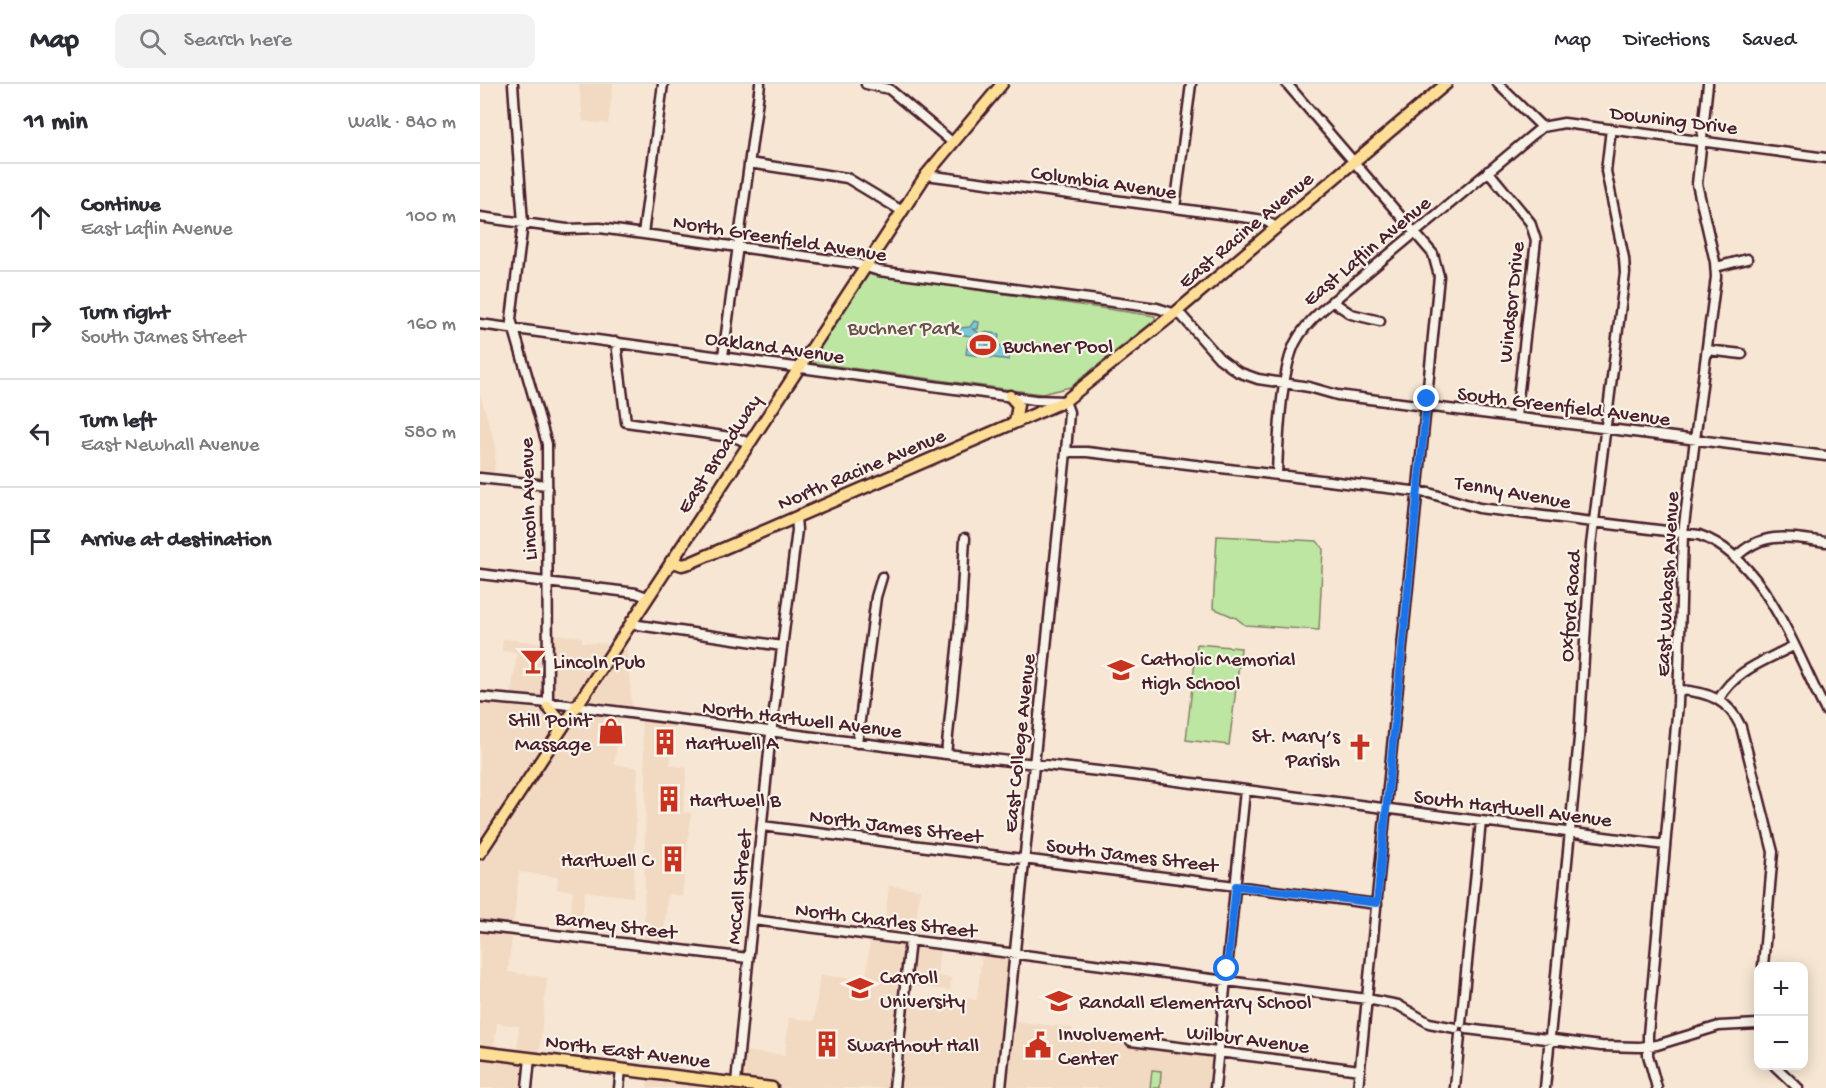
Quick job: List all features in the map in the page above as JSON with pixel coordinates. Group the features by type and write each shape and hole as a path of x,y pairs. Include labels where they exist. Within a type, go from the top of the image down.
{"main road":[{"name":"East Broadway","path":"480,854 558,734 571,707 631,621 926,175 1002,84"},
{"name":"East Racine Avenue","path":"1065,401 1175,314 1355,162 1440,86"},
{"path":"1010,396 1018,405 1015,422"},
{"name":"North Racine Avenue","path":"671,561 682,565 690,563 1065,401"},
{"path":"548,705 559,719 558,734"},
{"name":"North East Avenue","path":"480,1052 772,1088"}],"street":[{"path":"503,84 513,85"},
{"path":"643,234 663,84"},
{"path":"723,356 760,84"},
{"path":"866,84 889,89 952,142"},
{"path":"1175,208 1191,84"},
{"path":"1287,84 1415,231 1433,254 1439,276 1358,1088"},
{"path":"1498,84 1542,127"},
{"name":"East Wabash Avenue","path":"1658,1088 1651,1068 1648,1046 1679,690 1683,533 1716,267 1697,191 1708,84"},
{"name":"Lincoln Avenue","path":"513,85 523,223 511,319 546,437 548,705"},
{"name":"Downing Drive","path":"1542,127 1555,123 1611,129 1826,158"},
{"name":"East Laflin Avenue","path":"1277,475 1286,384 1296,341 1310,321 1542,127"},
{"name":"Oxford Road","path":"1545,1088 1570,833 1594,522 1625,273 1624,258 1605,171 1611,129"},
{"path":"749,164 847,178 902,211"},
{"name":"Windsor Drive","path":"1488,171 1526,216 1536,240 1516,417"},
{"name":"Columbia Avenue","path":"926,175 1266,221 1276,227"},
{"name":"North Greenfield Avenue","path":"480,217 643,234 1074,297"},
{"path":"1716,267 1747,259"},
{"name":"South Greenfield Avenue","path":"1074,297 1157,308 1182,316 1214,353 1232,368 1258,379 1309,387 1337,396 1826,456"},
{"path":"1332,301 1351,314 1380,321"},
{"name":"Oakland Avenue","path":"480,324 1010,396 1065,401"},
{"path":"616,342 626,422 737,438 748,443"},
{"path":"1707,350 1742,354"},
{"name":"East College Avenue","path":"1001,1088 1066,452 1069,412 1065,401"},
{"name":"Tenny Avenue","path":"1066,452 1087,452 1418,492 1479,508 1683,533 1709,539 1735,558 1765,593 1826,711"},
{"path":"480,478 547,485"},
{"name":"McCall Street","path":"736,1083 771,732 797,530 796,517"},
{"path":"1735,558 1754,542 1771,537 1826,542"},
{"path":"946,754 965,538"},
{"path":"480,574 636,593 647,597"},
{"path":"857,743 876,597 882,577"},
{"path":"631,621 639,625 782,646"},
{"path":"1719,699 1726,686 1738,674 1792,646"},
{"path":"1679,690 1699,691 1719,699 1733,712 1741,727 1772,848 1763,962"},
{"name":"North Hartwell Avenue","path":"480,697 1034,764"},
{"name":"South Hartwell Avenue","path":"1034,764 1665,845"},
{"path":"1215,1088 1245,790"},
{"path":"1455,1088 1481,822"},
{"name":"North James Street","path":"762,826 1025,859"},
{"name":"South James Street","path":"1025,859 1377,903"},
{"name":"North Charles Street","path":"753,920 1367,999 1398,1005 1429,1023 1461,1029 1619,1047 1648,1046 1719,1026 1754,1024"},
{"name":"Barney Street","path":"480,926 748,958"},
{"path":"894,1088 910,940"},
{"name":"Wilbur Avenue","path":"1131,1041 1360,1070"},
{"path":"527,1088 530,1058"},
{"path":"619,1088 621,1070"},
{"path":"1780,1070 1798,1088"}],"shaded area":[{"path":"579,84 613,84 608,124 583,121"},
{"path":"480,394 496,446 494,472 480,471"},
{"path":"552,634 582,637 582,642 608,644 571,701 511,695 517,653 502,651 503,639 552,644"},
{"path":"626,639 632,710 621,710 614,764 638,768 633,897 585,891 580,934 568,933 573,891 557,889 558,877 519,872 508,972 547,978 539,1055 517,1052 519,1026 497,1023 493,1058 522,1063 525,1068 523,1088 480,1088 480,862"},
{"path":"480,703 543,710 556,717 554,730 480,842"},
{"path":"641,720 675,724 670,765 687,768 683,812 691,813 682,896 668,894 662,945 644,942 646,775"},
{"name":"Carroll University","path":"889,886 920,889 913,944 940,947 937,976 951,978 950,990 901,985 900,1000 956,1006 958,998 977,1000 982,953 1005,956 1009,959 1004,1020 1072,1028 1072,1038 1211,1056 1210,1088 738,1088 742,1051 785,1055 789,1018 814,1021 820,975 866,980 870,939 883,940"},
{"path":"647,1078 701,1084 700,1088 648,1088"}],"green space":[{"name":"Buchner Park","path":"867,274 1155,316 1155,320 1070,387 1042,394 808,362"},
{"path":"1217,536 1317,541 1323,549 1319,630 1245,625 1236,618 1213,608"},
{"path":"1197,644 1241,648 1229,745 1186,740"},
{"path":"1152,1070 1161,1071 1160,1088 1150,1088"}],"water":[{"path":"974,321 979,322 978,329 972,329 978,332 978,337 958,334 959,328 970,327"},
{"name":"Buchner Pool","path":"984,332 999,334 998,342 987,340 986,344 1011,347 1009,360 966,354 968,341 982,343"}],"place":[{"name":"Buchner Pool","path":"983,345"},
{"name":"Lincoln Pub","path":"533,661"},
{"name":"Catholic Memorial High School","path":"1121,670"},
{"name":"Still Point Massage","path":"611,731"},
{"name":"Hartwell A","path":"665,742"},
{"name":"St. Mary’s Parish","path":"1360,747"},
{"name":"Hartwell B","path":"669,799"},
{"name":"Hartwell C","path":"673,859"},
{"name":"Carroll University","path":"860,988"},
{"name":"Randall Elementary School","path":"1059,1001"},
{"name":"Swarthout Hall","path":"827,1044"},
{"name":"Involvement Center","path":"1038,1045"}],"route":[{"path":"1227,969 1236,886 1377,903 1427,399"}]}
